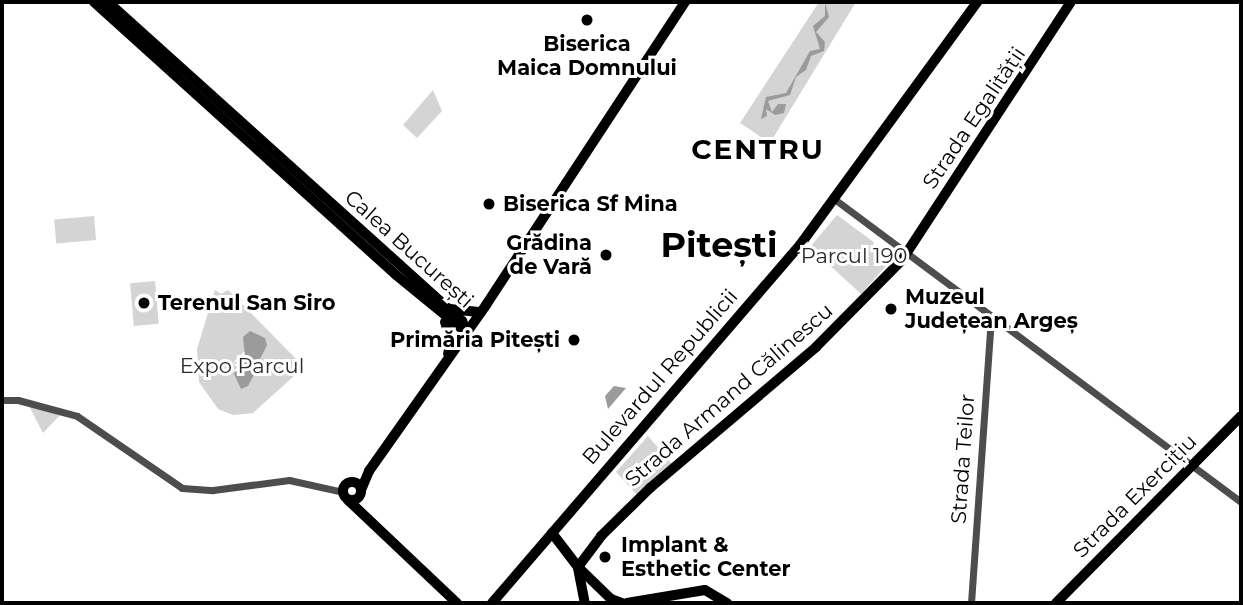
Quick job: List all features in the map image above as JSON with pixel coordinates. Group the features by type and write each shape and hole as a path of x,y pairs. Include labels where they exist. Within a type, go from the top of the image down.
{"main road":[{"name":"Calea București","path":"94,2 444,311"},
{"name":"Calea București","path":"108,2 466,332"},
{"path":"466,603 454,601 360,509 352,491 481,312 685,2"},
{"name":"Bulevardul Republicii","path":"491,602 800,245 977,2"},
{"name":"Strada Egalității","path":"907,254 932,219 956,173 1014,95 1071,2"},
{"name":"Strada Armand Călinescu","path":"578,567 601,536 650,488 816,347 907,254"},
{"path":"446,360 451,340 444,311 481,312"},
{"name":"Strada Exercițiu","path":"1056,603 1241,416"},
{"path":"552,533 578,567 611,599 624,603 705,590 727,603"},
{"path":"578,567 586,603"}],"street":[{"path":"834,198 1241,502"},
{"name":"Strada Teilor","path":"971,603 991,317"},
{"path":"2,400 18,400 77,416 188,489 280,480 352,491"}],"green space":[{"path":"819,2 856,2 770,143 740,123"},
{"path":"433,90 442,111 417,138 403,125"},
{"name":"Parcul 190","path":"837,215 894,257 861,294 810,247"},
{"path":"94,216 96,240 56,243 54,219"},
{"name":"Terenul San Siro","path":"155,281 159,324 134,326 130,283"},
{"name":"Expo Parcul","path":"215,290 221,294 228,290 304,367 253,413 233,415 218,409 199,382 197,349"},
{"path":"27,402 64,411 43,433"},
{"path":"648,436 672,464 638,496 616,472"}],"shaded area":[{"path":"825,2 829,17 816,32 825,42 824,51 811,56 806,70 796,77 790,95 768,101 772,112 778,104 786,104 784,113 775,115 766,109 767,116 761,119 766,97 786,93 810,51 820,49 813,26 825,16"},
{"path":"250,331 265,338 267,345 260,359 252,362 255,373 248,386 241,389 234,374 245,358 243,337"},
{"path":"614,386 626,388 608,409 605,396"}],"place":[{"name":"Biserica Maica Domnului","path":"587,20"},
{"name":"Biserica Sf Mina","path":"489,204"},
{"name":"Grădina de Vară","path":"606,255"},
{"name":"Terenul San Siro","path":"144,303"},
{"name":"Muzeul Județean Argeș","path":"891,309"},
{"name":"Primăria Pitești","path":"574,340"},
{"name":"Implant & Esthetic Center","path":"605,557"}],"district":[{"name":"CENTRU","path":"758,149"},
{"name":"Pitești","path":"719,245"}]}
